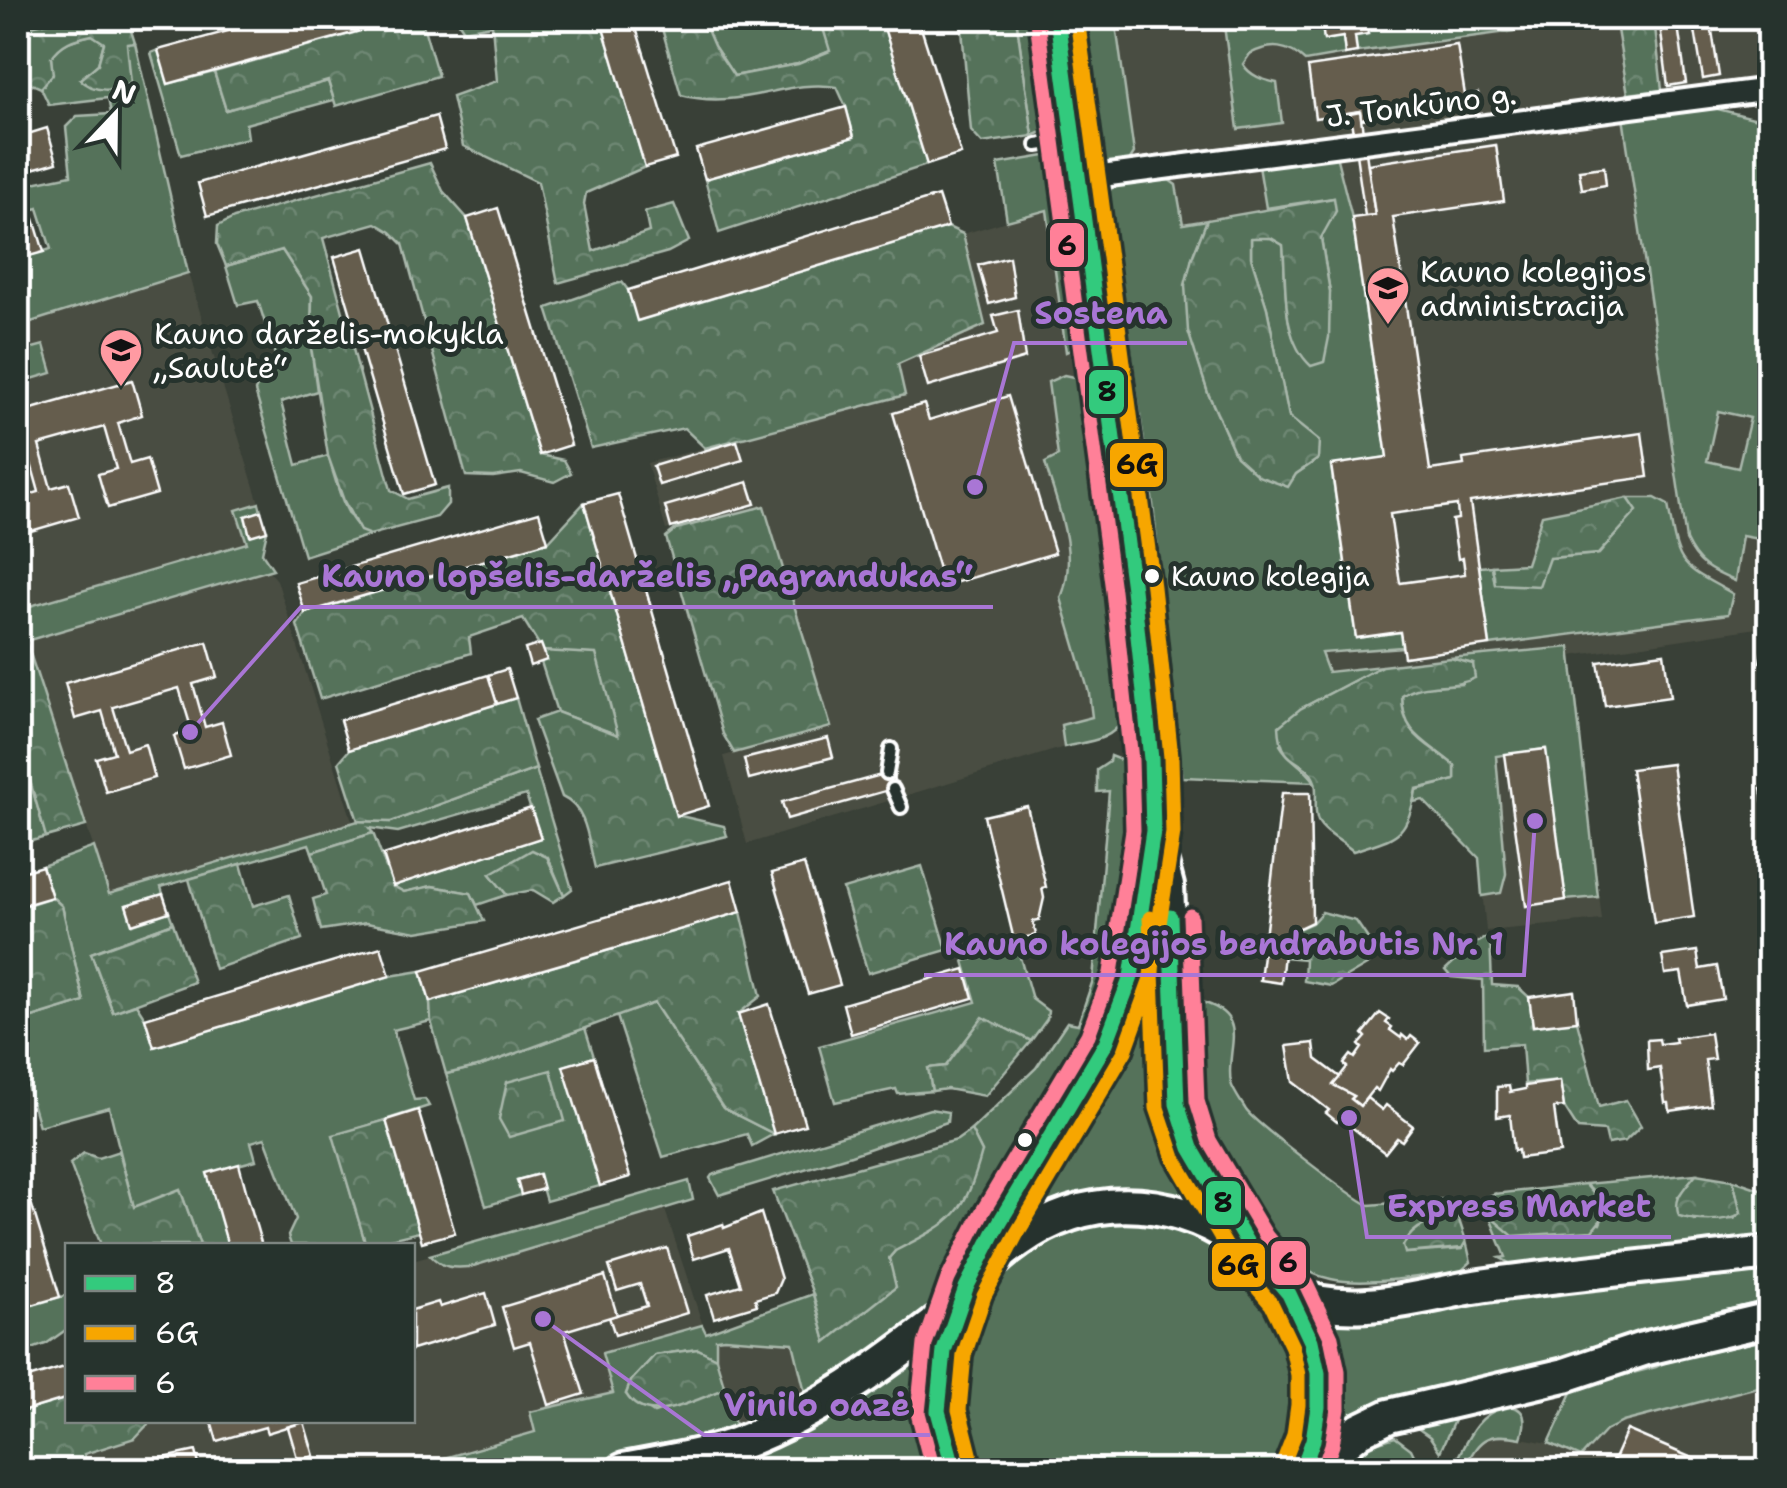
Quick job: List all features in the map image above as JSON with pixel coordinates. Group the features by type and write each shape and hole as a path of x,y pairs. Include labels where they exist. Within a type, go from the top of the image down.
{"main road":[{"path":"954,1470 941,1432 939,1368 963,1298 985,1251 1120,1012 1129,986 1153,833 1150,745 1133,586 1057,18"},
{"path":"1153,833 1167,886 1178,1104 1192,1148 1250,1248 1289,1294 1311,1340 1318,1373 1318,1407 1313,1440 1302,1470"},
{"path":"1224,1202 1286,1268 1321,1284 1488,1284"},
{"path":"624,1470 725,1448 770,1431 838,1397 963,1298 1002,1252 1034,1229 1068,1214 1106,1206 1145,1205 1182,1212 1218,1227 1250,1248"},
{"path":"1289,1294 1332,1306 1360,1307 1488,1284 1770,1253"},
{"path":"1312,1470 1346,1440 1389,1416 1565,1375 1643,1350 1770,1319"},
{"path":"1321,1470 1346,1440"}],"street":[{"name":"J. Tonkūno g.","path":"1079,179 1770,89"}],"lane":[{"path":"1037,145 1074,140"},
{"path":"888,773 891,749"},
{"path":"892,790 901,808"}],"shaded area":[{"name":"Kauno kolegija","path":"1082,18 1615,18 1631,116 1710,107 1769,122 1769,583 1757,628 1571,656 1602,920 1486,931 1479,858 1423,800 1317,820 1314,782 1182,777 1153,504"},
{"path":"1654,18 1769,18 1769,76 1662,90"},
{"path":"1058,206 1083,379 1121,721 1117,731 747,844 724,756 830,726 764,506 666,530 647,463 905,395 898,364 985,325 963,234"},
{"name":"Kauno darželis-mokykla „Saulutė“","path":"188,273 259,503 236,511 247,543 20,609 18,326"},
{"path":"268,570 277,580 353,824 109,895 26,641"},
{"path":"689,1181 693,1200 665,1210 705,1332 813,1294 837,1383 777,1415 660,1452 571,1470 88,1470 84,1455 135,1438 149,1423 415,1423 415,1259"},
{"path":"1769,1384 1769,1470 1463,1470 1477,1444 1497,1434 1549,1443 1581,1457 1605,1431 1623,1422"}],"green space":[{"path":"18,18 26,27 66,18 127,18 135,43 127,44 131,83 104,90 80,79 98,64 104,43 92,35 59,48 51,58 53,74 41,88 18,81"},
{"path":"407,18 421,18 438,76 336,106 328,81 226,110 214,72"},
{"path":"456,18 600,18 645,167 586,193 584,204 593,251 649,232 645,212 674,204 689,241 668,252 558,283 538,182 463,146 452,97 497,81 492,25 464,30"},
{"path":"659,18 702,18 714,46 734,76 798,64 830,51 820,18 881,18 927,165 719,233 705,179 854,137 846,107 837,87 818,85 724,99 681,95"},
{"path":"702,18 820,18 831,51 798,64 734,76 714,46"},
{"path":"961,18 1016,18 1033,136 982,143 971,131"},
{"path":"1016,18 1032,18 1047,130 1033,136"},
{"path":"1082,18 1115,18 1134,153 1127,164 1113,165 1102,160"},
{"path":"1223,18 1321,18 1324,39 1343,37 1345,54 1305,61 1279,47 1250,54 1243,64 1246,68 1257,77 1277,83 1282,123 1238,129"},
{"path":"1366,18 1596,20 1357,52 1355,36 1368,34"},
{"path":"1615,18 1654,18 1662,90 1628,94"},
{"path":"92,35 104,42 98,64 80,80 127,43 135,43 188,273 18,326 18,259 51,249 38,208 18,213 18,186 71,175 66,127 77,116 111,114 108,98 49,105 41,88 52,74 51,58 55,53 69,42"},
{"path":"158,50 168,84 214,72 226,110 328,81 334,100 246,124 248,138 181,155 151,53"},
{"path":"1710,107 1769,122 1769,541 1742,536 1735,581 1705,566 1686,540 1623,117","holes":["1718,411 1750,418 1738,468 1707,461"]},
{"path":"1051,155 1078,347 1066,352 1047,210 1007,221 998,164"},
{"path":"1336,155 1352,218 1387,457 1331,466 1356,638 1400,632 1402,647 1321,653 1328,672 1382,666 1300,709 1280,745 1315,782 1182,777 1153,504 1108,193 1115,184 1169,180 1176,185 1183,224 1207,220 1192,258 1189,331 1208,393 1236,456 1296,474 1318,459 1289,418 1267,308 1251,257 1251,237 1271,238 1283,245 1287,310 1295,341 1312,365 1324,361 1330,292 1321,238 1333,198 1266,208 1259,166"},
{"path":"430,163 443,191 467,218 540,455 564,460 571,473 554,482 521,473 466,476 403,244 376,223 323,238 391,490 408,499 448,488 448,504 437,517 370,535 360,531 344,501 328,456 311,347 312,296 282,250 226,266 217,244 218,226 234,218"},
{"path":"1334,198 1336,211 1321,238 1330,292 1324,362 1311,366 1294,341 1287,310 1283,245 1271,238 1251,238 1251,257 1267,308 1289,417 1319,441 1318,459 1296,474 1288,487 1258,476 1236,456 1208,393 1188,331 1185,285 1207,220"},
{"path":"948,227 963,234 985,325 898,364 905,395 705,448 684,428 591,448 547,308 622,282 638,321"},
{"path":"282,250 312,296 311,347 317,391 281,402 297,465 328,456 348,512 361,530 370,535 304,556 255,391 266,369 278,364 258,301 238,305 226,266"},
{"path":"44,345 52,373 18,383 18,352"},
{"path":"1064,375 1083,379 1121,721 1104,737 1064,747 1061,725 1092,717 1089,693 1061,598 1067,547 1045,463 1058,456 1048,382"},
{"path":"1628,498 1655,498 1668,505 1675,542 1684,562 1733,594 1728,614 1490,645 1479,567 1492,566 1495,584 1548,558 1599,554 1636,511"},
{"path":"1628,498 1637,511 1598,554 1549,558 1539,586 1495,584 1492,566 1526,564 1542,515"},
{"path":"259,503 261,511 245,517 250,535 267,531 262,553 273,569 26,641 18,602 20,609 247,543 236,510"},
{"path":"584,503 676,815 724,826 727,836 595,868 582,818 571,802 562,797 534,720 557,712 618,735 596,654 543,651 523,619 469,637 471,653 320,699 297,625 305,613 548,542"},
{"path":"764,506 831,727 734,753 723,734 666,537 676,529"},
{"path":"26,641 86,826 46,837 27,770 18,764 18,644"},
{"path":"1570,647 1598,897 1566,900 1545,749 1496,756 1506,874 1501,893 1482,896 1479,858 1423,800 1414,802 1416,790 1455,780 1455,766 1412,729 1406,720 1402,696 1416,687 1462,684 1473,664 1450,658"},
{"path":"543,651 597,654 619,736 557,712 541,662"},
{"path":"1450,658 1473,664 1475,678 1420,688 1402,696 1411,730 1455,766 1455,780 1416,789 1408,818 1398,833 1353,851 1318,821 1315,782 1311,773 1284,750 1279,726 1300,709 1382,666"},
{"path":"516,698 536,769 391,822 358,821 339,762 349,750"},
{"path":"1110,756 1123,761 1128,772 1126,884 1116,982 1105,1018 1066,1084 1045,1109 1035,1106 1000,1165 1010,1171 982,1235 959,1277 929,1313 887,1347 806,1396 793,1343 724,1338 716,1339 716,1358 698,1349 655,1355 631,1381 626,1394 654,1413 725,1389 736,1428 660,1452 570,1470 402,1470 535,1432 530,1412 613,1393 602,1353 702,1325 706,1333 813,1294 826,1341 889,1258 982,1152 971,1130 1036,1068 1067,1022 1078,1024 1093,980 1109,791 1097,792 1097,770 1109,762"},
{"path":"18,764 27,769 46,837 18,845"},
{"path":"536,769 572,889 564,895 548,857 490,874 507,895 477,905 471,893 432,886 404,892 393,886 540,838 526,795 398,832 369,828 373,833 312,852 309,844 161,887 163,894 126,905 133,924 169,912 173,923 91,953 113,1012 136,1004 154,1047 390,976 421,971 431,1021 393,1030 414,1100 425,1099 429,1106 334,1136 365,1243 290,1243 288,1236 296,1219 265,1138 251,1142 256,1160 208,1173 227,1243 199,1243 180,1190 134,1208 109,1107 39,1126 18,1055 29,1049 19,1022 84,1002 62,906 52,897 42,866 94,847 109,894 358,821 391,822"},
{"path":"373,833 393,886 404,892 432,886 471,893 484,921 417,932 366,923 321,930 313,899 326,895 312,852"},
{"path":"532,850 547,857 564,895 553,902 533,890 507,895 490,874"},
{"path":"241,864 253,906 289,895 302,939 215,969 189,879"},
{"path":"922,866 947,950 868,973 843,889"},
{"path":"52,897 62,906 84,1002 19,1022 18,908"},
{"path":"1154,905 1180,1160 1203,1210 1008,1234"},
{"path":"741,912 761,996 738,1014 774,1134 723,1108 654,1003 481,1066 446,1074 431,1021 430,1002"},
{"path":"1322,912 1356,921 1375,949 1370,963 1331,986 1304,981 1305,959 1284,957 1286,934 1312,923"},
{"path":"173,923 194,982 113,1012 91,953"},
{"path":"1490,935 1492,985 1518,987 1529,997 1533,1026 1577,1021 1599,1107 1626,1100 1641,1126 1625,1141 1608,1144 1605,1131 1578,1129 1564,1107 1560,1081 1525,1084 1522,1044 1484,1047 1483,980 1451,977 1445,970"},
{"path":"1017,947 1032,999 1048,1011 1047,1019 1031,1041 983,1018 946,1066 929,1068 932,1091 898,1094 896,1089 835,1102 819,1046 976,1002 964,961"},
{"path":"1198,1001 1215,1007 1231,1024 1231,1083 1253,1117 1369,1205 1444,1199 1452,1203 1458,1217 1424,1223 1406,1253 1462,1249 1466,1241 1471,1262 1460,1272 1346,1281 1307,1271 1264,1237 1230,1188 1197,1113 1190,1074 1187,1007"},
{"path":"654,1003 723,1108 774,1134 752,1146 747,1134 663,1157 617,1016"},
{"path":"983,1017 1031,1041 985,1096 947,1089 932,1091 928,1068 946,1066"},
{"path":"585,1028 594,1057 564,1066 600,1186 546,1201 538,1174 517,1180 521,1195 486,1206 446,1074 481,1066"},
{"path":"551,1070 565,1121 509,1137 499,1119 507,1082"},
{"path":"930,1109 948,1112 947,1122 719,1195 710,1178 712,1175"},
{"path":"386,1120 419,1232 365,1243 333,1135"},
{"path":"971,1130 982,1152 962,1204 943,1224 895,1251 889,1258 896,1287 826,1342 813,1294 773,1191 957,1140"},
{"path":"119,1151 134,1207 180,1189 199,1243 100,1243 70,1164 84,1153 98,1158"},
{"path":"1696,1174 1678,1197 1695,1220 1734,1218 1741,1213 1733,1180 1769,1192 1769,1242 1517,1267 1500,1258 1506,1257 1484,1203 1478,1200 1494,1194 1488,1206 1600,1224 1603,1207 1585,1184"},
{"path":"1696,1174 1733,1180 1741,1213 1711,1220 1679,1216 1678,1198"},
{"path":"689,1181 693,1200 470,1267 448,1267 430,1255"},
{"path":"1585,1184 1604,1206 1604,1216 1592,1231 1513,1236 1493,1219 1488,1206 1494,1194"},
{"path":"1116,1216 1202,1232 1270,1287 1299,1346 1305,1411 1289,1470 965,1470 948,1388 972,1305 1033,1242"},
{"path":"1458,1217 1466,1241 1462,1248 1405,1253 1403,1246 1413,1232 1433,1221"},
{"path":"1769,1265 1769,1300 1664,1325 1555,1361 1319,1449 1312,1311"},
{"path":"26,1286 33,1305 65,1296 65,1330 46,1344 18,1354 18,1297"},
{"path":"1769,1339 1769,1384 1623,1422 1605,1431 1581,1457 1549,1443 1574,1388 1668,1361"},
{"path":"927,1343 942,1470 689,1470"},
{"path":"698,1349 716,1358 725,1389 659,1410 635,1404 626,1394 631,1381 655,1355"},
{"path":"65,1399 65,1423 149,1423 135,1438 84,1454 88,1470 67,1470 65,1460 44,1459 18,1467 18,1413"},
{"path":"1505,1406 1518,1409 1523,1416 1521,1438 1499,1436 1484,1440 1463,1470 1451,1470 1478,1424"},
{"path":"1456,1416 1440,1452 1430,1437 1413,1425"},
{"path":"1395,1437 1411,1449 1421,1470 1344,1470 1372,1444"}],"building":[{"path":"276,18 407,18 168,84 158,50"},
{"path":"600,18 633,18 676,158 645,167"},
{"path":"881,18 918,18 961,154 927,165"},
{"path":"1321,18 1366,18 1368,34 1355,36 1357,52 1345,54 1343,37 1324,40"},
{"path":"1659,18 1677,18 1686,83 1668,86"},
{"path":"1693,18 1710,18 1719,76 1703,79"},
{"path":"1457,45 1465,95 1478,93 1479,102 1361,119 1360,111 1315,118 1308,67"},
{"path":"846,107 854,137 705,179 696,149"},
{"path":"1360,111 1375,215 1365,216 1350,113"},
{"path":"436,116 445,149 207,216 198,183"},
{"path":"47,128 57,162 18,173 18,137"},
{"name":"Kauno kolegijos administracija","path":"1496,145 1504,201 1393,217 1430,470 1464,465 1463,459 1642,433 1648,477 1470,502 1490,645 1404,657 1400,632 1356,638 1331,465 1387,457 1352,218 1375,215 1368,164","holes":["1457,505 1458,519 1452,520 1458,559 1463,558 1465,574 1400,583 1390,514"]},
{"path":"1604,167 1606,185 1582,189 1579,170"},
{"path":"938,196 948,227 637,321 628,290"},
{"path":"498,208 571,445 540,455 467,218"},
{"path":"34,219 44,252 18,259 18,223"},
{"path":"365,248 435,485 404,494 334,257"},
{"path":"1009,257 1015,297 989,304 978,265"},
{"path":"1018,310 1025,358 928,387 919,356 998,333 993,316"},
{"path":"132,380 142,415 118,423 130,464 147,459 157,494 108,508 98,474 116,469 104,427 39,445 51,488 69,483 79,517 31,531 21,497 39,492 27,449 18,451 18,413"},
{"path":"1008,396 1055,553 944,586 893,413 924,404 929,420"},
{"path":"737,441 743,460 659,485 653,466"},
{"path":"748,482 755,504 671,528 665,506"},
{"path":"618,494 709,806 676,816 584,503"},
{"path":"261,511 267,531 250,536 245,516"},
{"path":"539,512 548,542 305,613 296,583"},
{"path":"1770,611 1770,664 1760,662"},
{"path":"207,642 217,677 193,684 205,727 222,722 231,755 184,769 174,736 192,731 179,688 113,707 126,750 145,744 154,778 106,792 96,758 114,753 102,711 75,719 65,683"},
{"path":"541,644 547,660 530,666 525,649"},
{"path":"1664,653 1670,697 1605,706 1598,662"},
{"path":"507,669 516,698 497,704 488,675"},
{"path":"488,675 497,704 349,750 340,720"},
{"path":"828,738 833,757 749,779 744,759"},
{"path":"1546,749 1566,900 1526,906 1505,754"},
{"path":"1672,764 1694,917 1654,923 1631,769"},
{"path":"892,772 896,788 787,819 782,802"},
{"path":"1770,787 1770,849 1761,788"},
{"path":"1282,793 1310,793 1312,922 1286,934 1281,983 1260,980"},
{"path":"1027,806 1046,887 1042,888 1039,920 1033,921 1036,935 1014,940 984,816"},
{"path":"531,808 541,838 393,886 383,855"},
{"path":"804,864 840,985 808,994 772,873"},
{"path":"42,866 52,897 18,907 18,873"},
{"path":"732,880 741,912 430,1002 421,971"},
{"path":"163,894 169,912 132,924 126,905"},
{"path":"381,947 390,976 154,1047 145,1018"},
{"path":"1697,951 1700,969 1717,966 1723,999 1687,1005 1681,972 1665,974 1662,956"},
{"path":"965,969 973,998 851,1034 843,1004"},
{"path":"1574,991 1577,1021 1533,1026 1529,997"},
{"path":"769,1004 805,1125 774,1134 738,1014"},
{"path":"1380,1013 1389,1019 1386,1023 1392,1027 1390,1030 1420,1043 1403,1065 1399,1063 1390,1069 1378,1091 1374,1088 1360,1106 1351,1099 1354,1096 1333,1085 1351,1055 1355,1058 1362,1048 1359,1045 1366,1037 1363,1034"},
{"path":"1710,1033 1714,1059 1705,1060 1711,1105 1670,1111 1669,1103 1665,1103 1660,1068 1648,1070 1647,1040 1659,1039 1660,1044"},
{"path":"1314,1043 1316,1059 1340,1077 1333,1085 1354,1096 1351,1099 1360,1106 1367,1098 1382,1110 1386,1105 1413,1126 1402,1141 1397,1138 1385,1153 1340,1118 1337,1122 1326,1113 1329,1110 1293,1082 1287,1046"},
{"path":"594,1057 630,1177 600,1186 563,1066"},
{"path":"1560,1081 1564,1107 1554,1108 1560,1153 1519,1158 1518,1150 1514,1151 1510,1115 1497,1117 1497,1087 1509,1086 1510,1092"},
{"path":"418,1110 455,1233 422,1242 386,1120"},
{"path":"18,1160 60,1297 32,1305 18,1259"},
{"path":"239,1164 261,1243 227,1243 207,1173"},
{"path":"539,1174 543,1189 521,1195 517,1180"},
{"path":"761,1213 781,1279 775,1293 755,1299 757,1305 714,1318 707,1295 741,1285 729,1248 694,1259 687,1236 723,1224 724,1228"},
{"path":"667,1248 687,1313 615,1335 609,1317 647,1306 640,1284 617,1291 609,1266"},
{"path":"605,1276 617,1315 564,1331 584,1394 549,1405 530,1342 514,1347 502,1307"},
{"path":"486,1293 495,1325 415,1349 415,1309 438,1302 440,1307"},
{"path":"65,1367 65,1399 18,1413 18,1381"},
{"path":"212,1423 299,1423 267,1433 265,1427 217,1441"},
{"path":"304,1423 314,1456 298,1461 288,1427"},
{"path":"1627,1430 1720,1470 1609,1470"},
{"path":"196,1451 200,1470 109,1470"}],"transit line":[{"name":"8","path":"954,1470 938,1411 944,1351 966,1288 998,1225 1106,1043 1131,977 1153,831 1151,759 1133,589 1057,18"},
{"name":"6G","path":"973,1465 959,1410 964,1355 984,1296 1016,1235 1125,1051 1150,982 1173,833 1171,757 1153,587 1077,18"},
{"name":"6","path":"933,1470 918,1413 925,1344 948,1279 980,1216 1088,1035 1111,973 1133,830 1131,760 1113,591 1037,21"},
{"name":"6","path":"1190,916 1197,1101 1209,1140 1266,1236 1306,1284 1331,1337 1338,1371 1338,1409 1323,1470"},
{"name":"8","path":"1170,917 1177,1104 1191,1148 1250,1248 1289,1294 1311,1341 1318,1373 1318,1407 1313,1440 1302,1470"},
{"name":"6G","path":"1150,918 1157,1108 1174,1158 1234,1260 1272,1305 1292,1347 1298,1375 1298,1405 1294,1435 1283,1463"}],"place":[{"name":"Kauno kolegijos administracija","path":"1388,326"},
{"name":"Kauno darželis-mokykla „Saulutė“","path":"121,388"},
{"name":"Sostena","path":"975,487"},
{"name":"Kauno kolegija","path":"1152,576"},
{"name":"Kauno lopšelis-darželis „Pagrandukas“","path":"190,732"},
{"name":"Kauno kolegijos bendrabutis Nr. 1","path":"1535,821"},
{"name":"Express Market","path":"1349,1118"},
{"name":"Vinilo oazė","path":"543,1319"}]}
